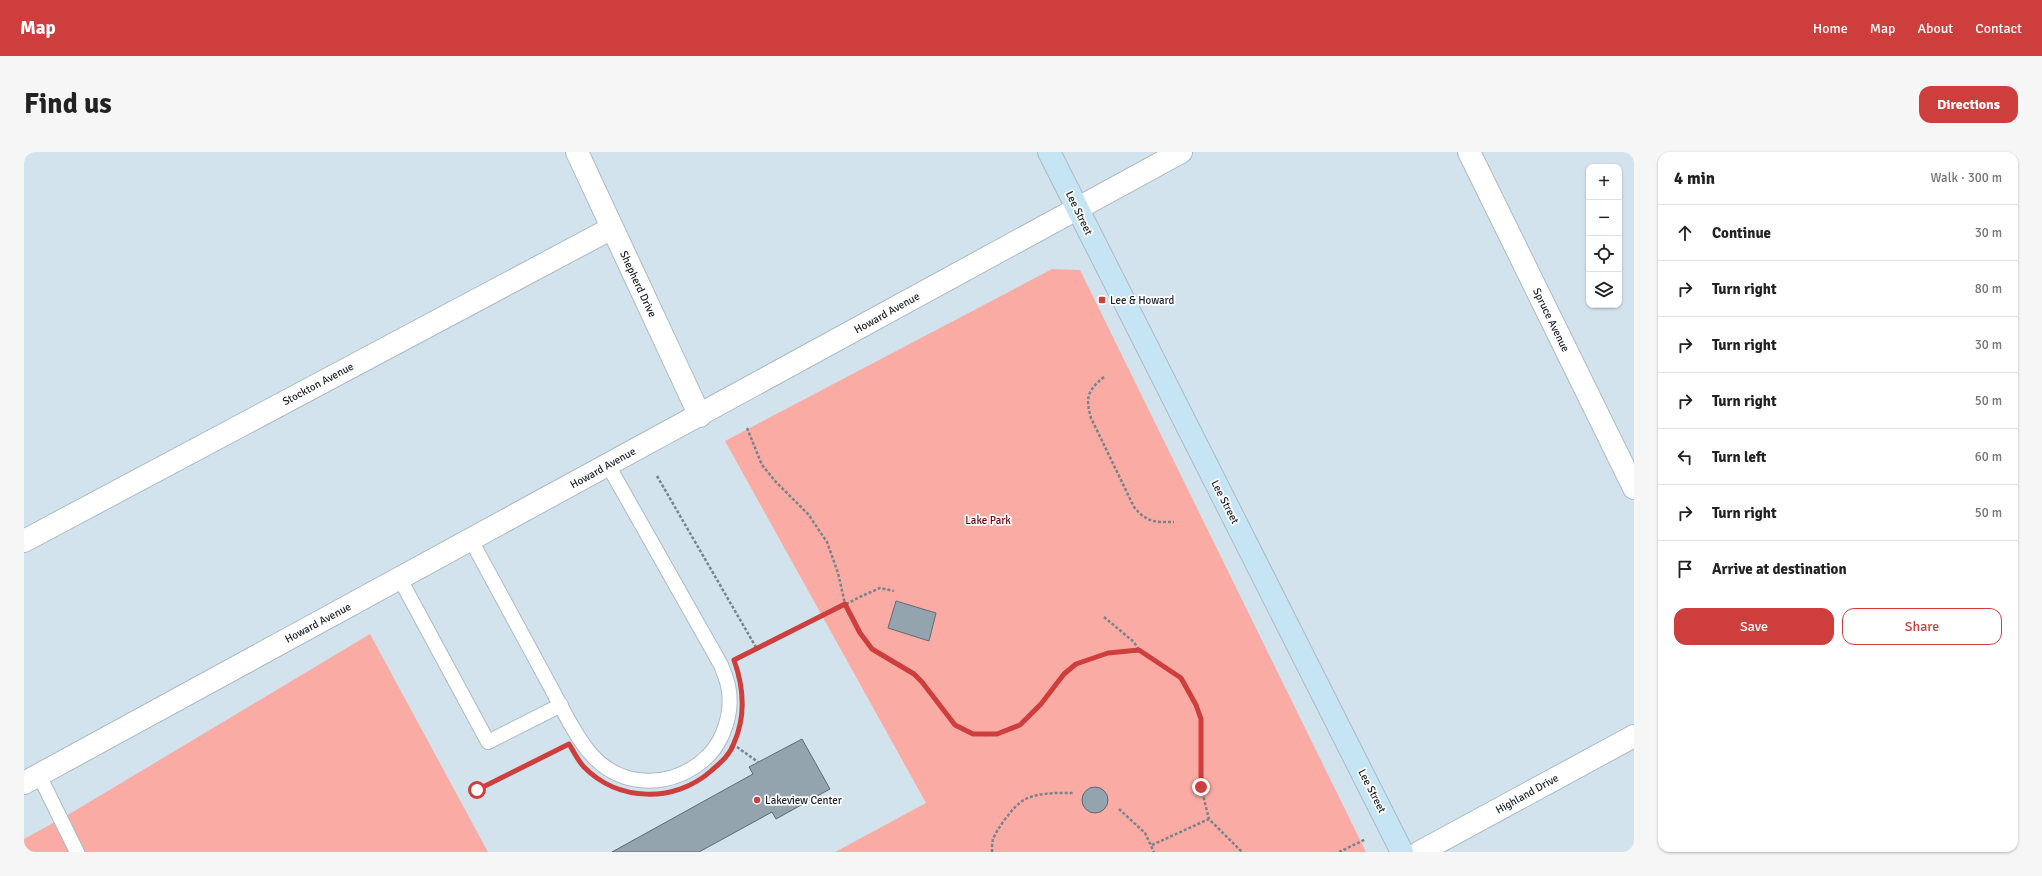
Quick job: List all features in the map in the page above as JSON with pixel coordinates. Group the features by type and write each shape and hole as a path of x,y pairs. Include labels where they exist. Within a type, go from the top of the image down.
{"main road":[{"name":"Lee Street","path":"1049,152 1402,852"}],"street":[{"name":"Shepherd Drive","path":"577,152 700,416"},
{"name":"Howard Avenue","path":"31,779 700,416 1181,152"},
{"name":"Spruce Avenue","path":"1469,152 1634,488"},
{"name":"Stockton Avenue","path":"24,541 612,228"},
{"name":"Highland Drive","path":"1420,852 1634,736"}],"lane":[{"path":"470,540 561,705 590,754 610,771 633,780 662,780 686,773 700,763 716,747 729,712 729,690 721,665 608,465"},
{"path":"400,579 488,742 561,705"},
{"path":"31,779 77,852"}],"path":[{"path":"1104,377 1091,388 1087,404 1091,418 1134,507 1142,517 1153,522 1174,522"},
{"path":"746,428 762,465 776,482 808,514 827,542 838,574 845,604 860,633 872,649 914,674 922,682 955,725 973,734 997,734 1020,725 1041,704 1064,674 1076,664 1108,653 1139,650"},
{"path":"657,476 757,649"},
{"path":"734,660 880,588 894,591"},
{"path":"1104,617 1134,642 1139,650 1181,678 1196,705 1201,719 1201,787 1209,819 1242,852"},
{"path":"477,790 569,744"},
{"path":"734,745 758,762"},
{"path":"992,852 993,840 1000,827 1012,811 1023,800 1059,793 1073,793"},
{"path":"1119,810 1137,824 1145,833 1154,852"},
{"path":"1152,845 1209,819"},
{"path":"1339,852 1366,838"}],"green space":[{"name":"Lake Park","path":"1052,269 1080,270 1366,852 835,852 926,803 725,441"},
{"path":"370,634 488,852 24,852 24,839 66,816"}],"building":[{"path":"896,601 936,613 929,641 888,628"},
{"name":"Lakeview Center","path":"802,739 830,789 776,819 772,812 699,852 612,852 753,774 749,767"},
{"path":"1095,787 1104,791 1108,800 1104,809 1095,813 1086,809 1082,800 1086,791"}],"place":[{"name":"Lee & Howard","path":"1102,300"},
{"name":"Lakeview Center","path":"757,800"}],"route":[{"path":"477,790 569,744 576,757 584,767 600,780 635,795 659,795 676,791 694,784 708,774 723,760 734,745 740,727 743,694 734,660 845,604 860,633 872,649 914,674 922,682 945,714 955,725 973,734 997,734 1020,725 1028,719 1041,704 1064,674 1076,664 1108,653 1139,650 1169,668 1181,678 1196,705 1201,719 1201,787"}]}
